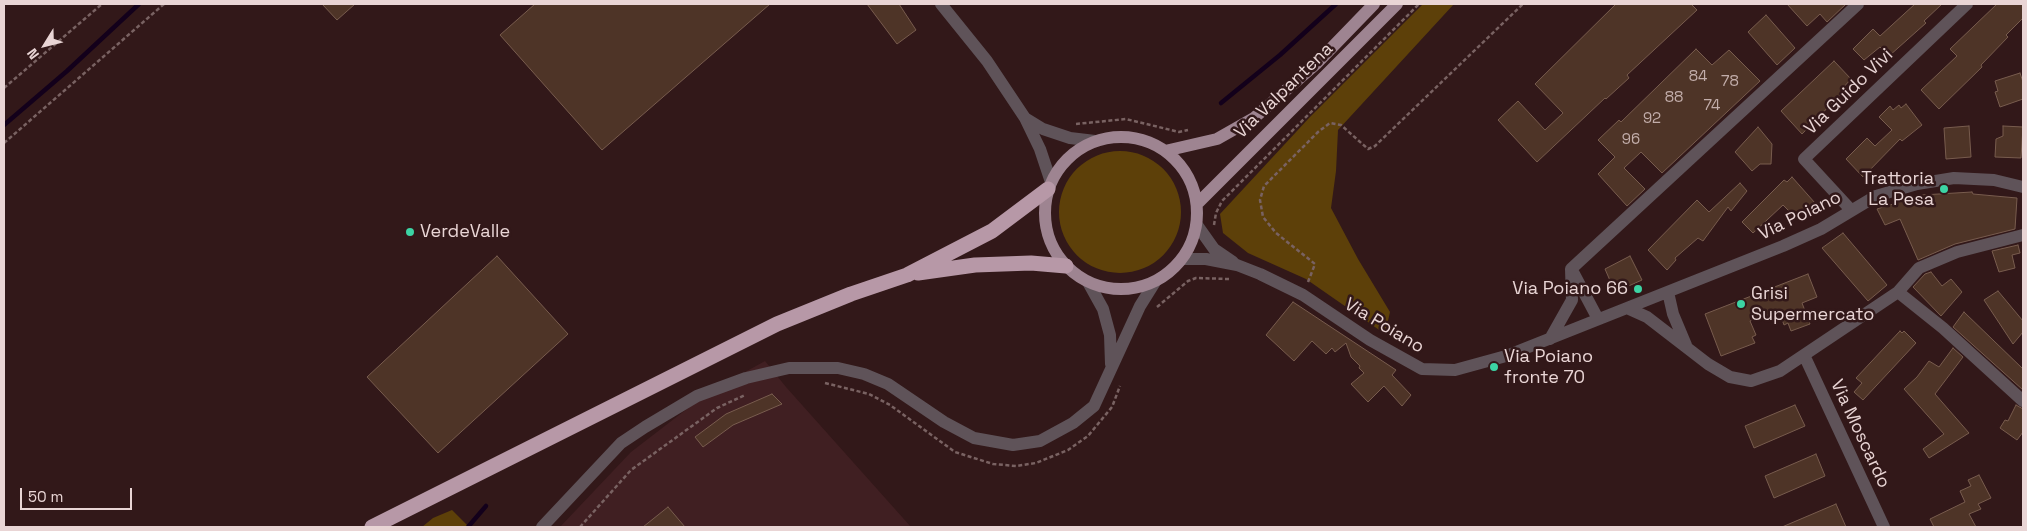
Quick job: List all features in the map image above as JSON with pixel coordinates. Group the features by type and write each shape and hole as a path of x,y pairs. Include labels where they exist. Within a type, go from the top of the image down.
{"highway":[{"path":"372,527 777,324 850,294 907,275 992,231 1050,186"},
{"path":"907,275 976,265 1032,263 1066,266"}],"main road":[{"name":"Via Valpantena","path":"1165,151 1217,139 1254,118 1316,64 1374,4"},
{"name":"Via Valpantena","path":"1197,204 1396,4"},
{"path":"1124,136 1153,144 1165,151 1181,165 1192,183 1197,204 1197,225 1192,243 1183,259 1170,272 1155,282 1139,288 1122,290 1104,288 1088,282 1066,266 1054,250 1046,231 1045,213 1050,186 1069,157 1095,141 1124,136"}],"street":[{"path":"941,4 987,61 1025,118 1040,149 1050,186"},
{"path":"1550,339 1572,300 1571,269 1858,4"},
{"name":"Via Guido Vivi","path":"1851,210 1804,159 1967,4"},
{"path":"1025,118 1043,129 1061,135 1095,141"},
{"name":"Via Poiano","path":"1197,225 1214,249 1237,265 1303,295 1370,340 1422,369 1455,370 1506,356 1783,246 1820,229 1876,196 1917,184 1954,178 1994,180 2023,187"},
{"path":"1627,308 1647,317 1686,345 1708,364 1730,377 1751,381 1780,371 1898,292 1919,268 1957,252 2023,235"},
{"name":"Via Poiano","path":"1183,259 1206,259 1237,265"},
{"path":"1571,269 1598,319"},
{"path":"1088,282 1103,310 1110,335 1111,366"},
{"path":"542,527 621,443 697,396 746,378 789,368 838,368 864,374 888,384 944,422 974,438 1013,445 1040,441 1073,423 1094,406 1105,386 1111,366 1140,306 1155,282"},
{"path":"1668,292 1673,314 1686,345"},
{"path":"1898,292 1943,328 2023,401"},
{"name":"Via Moscardo","path":"1804,355 1884,527"}],"path":[{"path":"4,88 102,4"},
{"path":"4,143 164,4"},
{"path":"1217,230 1214,225 1216,213 1222,201 1419,4"},
{"path":"1303,295 1315,264 1276,232 1263,217 1260,200 1264,186 1330,123 1340,125 1368,149 1375,146 1523,4"},
{"path":"1070,124 1126,119 1141,120 1178,132 1195,130"},
{"path":"1230,169 1239,183"}],"shaded area":[{"path":"1423,4 1454,4 1338,130 1336,171 1331,208 1358,259 1390,312 1385,334 1306,279 1248,253 1223,233 1220,214 1309,118"},
{"path":"1120,151 1132,152 1143,156 1154,161 1163,169 1171,178 1176,189 1180,200 1180,224 1176,235 1171,246 1163,255 1154,263 1143,268 1132,272 1120,273 1108,272 1097,268 1086,263 1077,255 1069,246 1064,235 1060,224 1059,212 1060,200 1064,189 1069,178 1077,169 1086,161 1097,156 1108,152"},
{"path":"765,361 911,527 560,527 631,452 709,392"},
{"path":"452,510 469,527 422,527 433,518"}],"building":[{"path":"322,4 355,4 337,20"},
{"path":"535,4 770,4 602,150 500,35"},
{"path":"867,4 899,4 916,30 897,44"},
{"path":"1616,4 1691,4 1697,10 1627,75 1629,78 1537,162 1498,120 1518,101 1545,130 1563,113 1535,84"},
{"path":"1787,4 1846,4 1827,22 1820,14 1807,26"},
{"path":"1915,4 1942,4 1924,21 1926,23 1889,56 1880,47 1864,60 1853,49 1873,29 1880,36"},
{"path":"1997,4 2023,4 2023,18 2006,35 2008,37 1981,65 1982,67 1939,109 1921,90 1957,56 1950,49"},
{"path":"1766,15 1795,48 1777,65 1748,32"},
{"path":"1696,49 1712,65 1729,50 1760,81 1662,173 1641,152 1624,168 1645,189 1627,206 1598,174 1615,157 1598,140 1619,120 1621,122"},
{"path":"1834,61 1851,79 1841,90 1843,92 1802,134 1781,111"},
{"path":"2020,73 2023,82 2023,99 2000,107 1995,92 1998,91 1995,81"},
{"path":"1906,104 1922,125 1902,141 1900,139 1863,177 1846,159 1867,138 1875,146 1892,130 1879,117 1890,106 1893,110 1899,105 1901,108"},
{"path":"1969,126 1971,157 1946,159 1944,128"},
{"path":"2003,126 2023,127 2021,158 1995,157 1996,139 2003,136"},
{"path":"1758,127 1772,144 1771,164 1760,164 1752,171 1735,152"},
{"path":"1792,177 1815,203 1804,213 1801,210 1795,217 1783,205 1753,233 1742,222 1784,180 1787,182"},
{"path":"1740,183 1747,191 1731,211 1728,207 1703,241 1698,238 1675,258 1676,260 1667,270 1648,250 1697,200 1709,212"},
{"path":"1972,192 1973,194 2017,198 2015,229 1955,244 1918,260 1900,219 1885,225 1877,209 1922,195"},
{"path":"1843,233 1887,285 1868,301 1822,248"},
{"path":"2018,245 2020,253 2012,255 2015,268 1999,272 1992,251"},
{"path":"497,256 568,334 438,453 367,377"},
{"path":"1630,256 1642,280 1615,292 1605,269"},
{"path":"1931,272 1942,286 1951,279 1962,292 1941,316 1913,287 1925,274"},
{"path":"1808,274 1817,297 1802,303 1810,324 1791,331 1788,323 1784,325 1779,311 1750,321 1756,335 1752,337 1755,343 1721,356 1705,314"},
{"path":"1998,291 2023,321 2023,332 2013,344 1984,300"},
{"path":"1293,302 1396,370 1392,375 1411,395 1402,406 1384,386 1368,402 1351,384 1364,373 1351,357 1346,343 1335,352 1332,348 1326,354 1312,341 1294,361 1266,335"},
{"path":"1964,312 2023,369 2023,390 1953,327"},
{"path":"1900,331 1902,333 1904,331 1916,343 1863,400 1854,392 1862,383 1856,378"},
{"path":"1953,348 1963,357 1935,394 1969,433 1929,458 1923,449 1944,434 1904,389 1917,377 1929,361 1939,367"},
{"path":"772,394 782,404 733,425 703,447 695,437 726,414"},
{"path":"1795,405 1805,426 1754,448 1745,426"},
{"path":"2016,405 2023,409 2023,432 2017,440 2000,428 2005,420 2008,421"},
{"path":"1816,454 1825,476 1774,498 1765,476"},
{"path":"1979,475 1991,498 1978,504 1981,509 1969,514 1976,527 1934,527 1930,519 1965,502 1960,491 1971,486 1968,480"},
{"path":"1836,504 1846,527 1782,527"},
{"path":"668,507 685,527 643,527"}],"waterway":[{"path":"4,125 67,71 139,4"},
{"path":"1221,103 1280,55 1336,4"},
{"path":"468,527 486,506"}],"place":[{"name":"Trattoria La Pesa","path":"1944,189"},
{"name":"VerdeValle","path":"410,232"},
{"name":"Via Poiano 66","path":"1638,289"},
{"name":"Grisi Supermercato","path":"1741,304"},
{"name":"Via Poiano fronte 70","path":"1494,367"}]}
